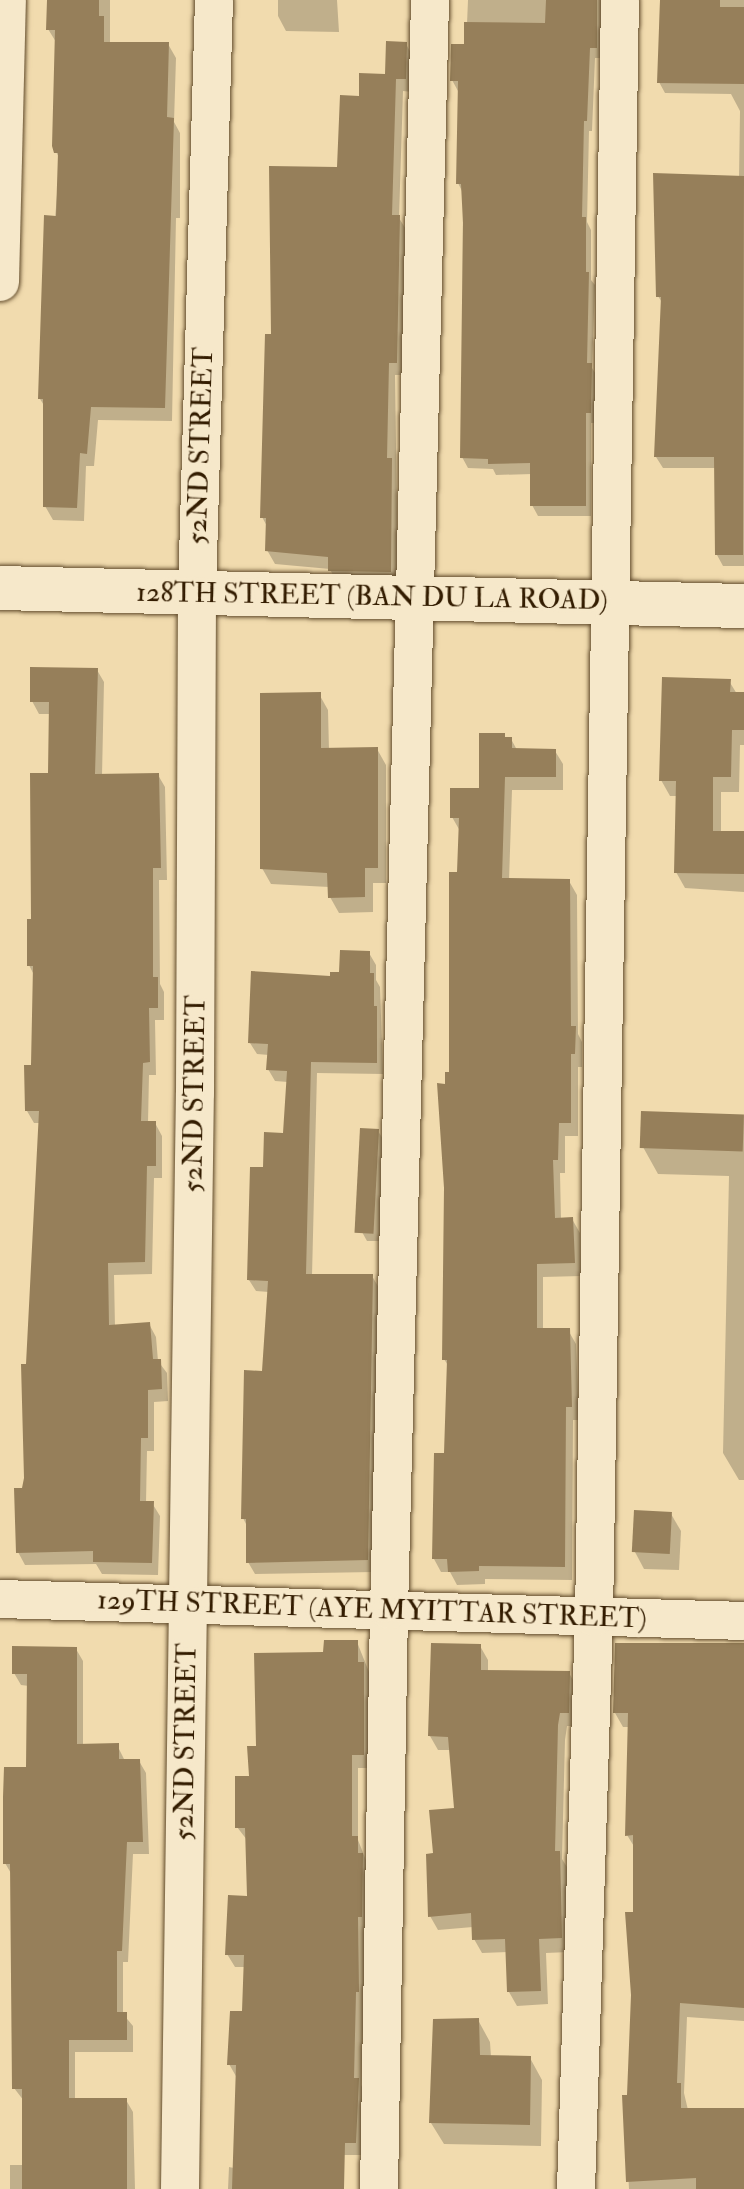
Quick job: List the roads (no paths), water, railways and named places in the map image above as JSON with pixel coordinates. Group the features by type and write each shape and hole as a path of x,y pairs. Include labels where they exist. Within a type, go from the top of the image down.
{"street":[{"path":"0,282 7,0"},
{"name":"52ND STREET","path":"180,2189 197,593 214,0"},
{"path":"379,2189 389,1610 430,0"},
{"path":"576,2189 594,1617 620,0"},
{"name":"128TH STREET (BAN DU LA ROAD)","path":"0,588 744,606"},
{"name":"129TH STREET (AYE MYITTAR STREET)","path":"0,1599 744,1621"}]}
